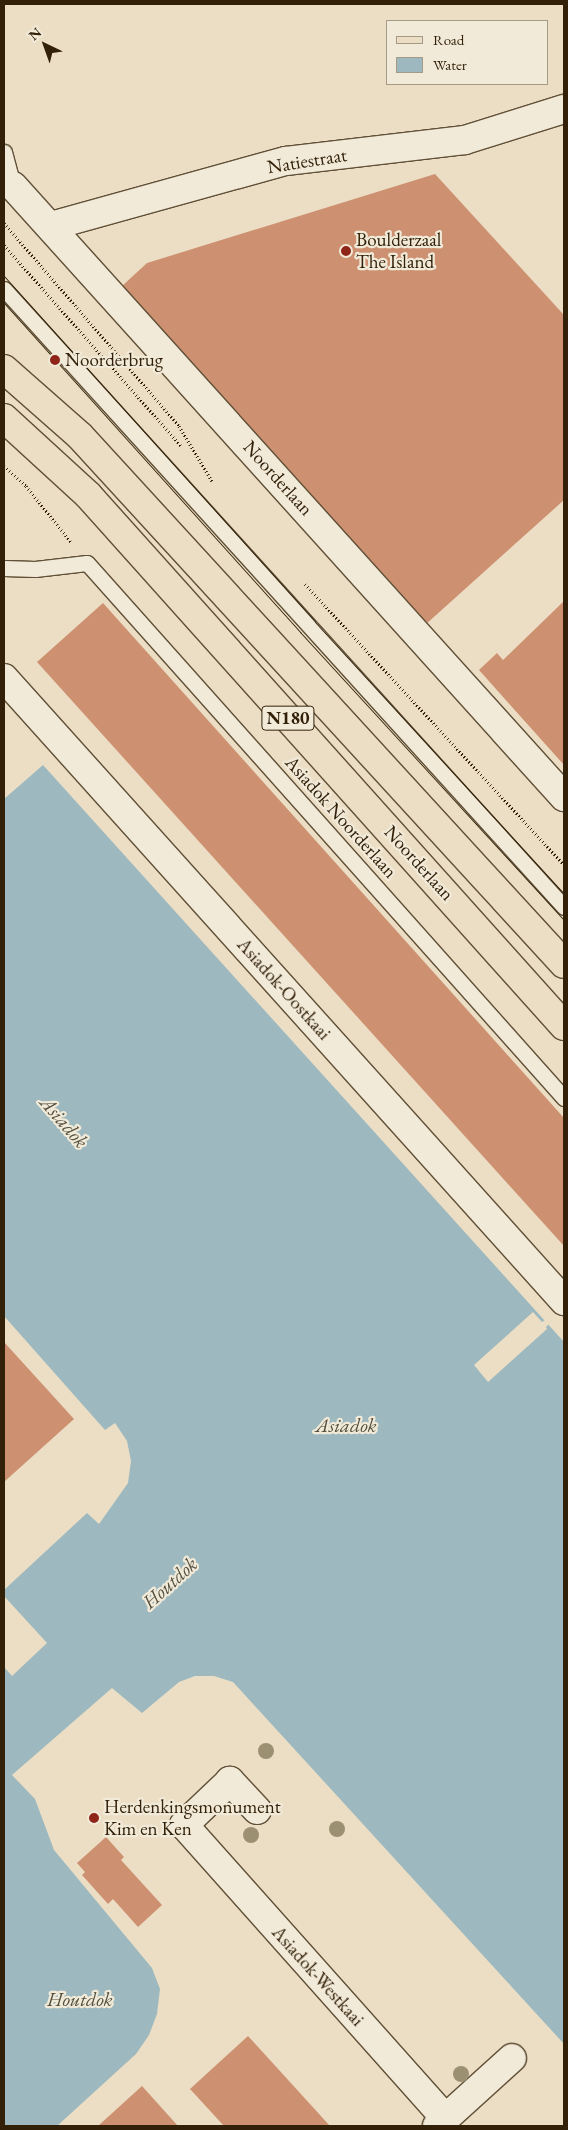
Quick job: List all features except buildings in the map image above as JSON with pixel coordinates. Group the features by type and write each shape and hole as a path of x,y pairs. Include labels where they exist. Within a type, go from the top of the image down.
{"main road":[{"name":"Noorderlaan","path":"4,369 80,436 564,964"},
{"name":"Noorderlaan","path":"4,418 88,495 564,1026"}],"street":[{"name":"Natiestraat","path":"51,226 286,160 465,140 564,109"},
{"name":"Noorderlaan","path":"13,186 564,797"},
{"name":"Asiadok-Oostkaai","path":"4,678 564,1301"},
{"name":"Asiadok-Westkaai","path":"257,1810 230,1781 184,1825 441,2122"},
{"path":"441,2122 512,2058"}],"lane":[{"name":"Noorderlaan","path":"4,152 13,186"},
{"path":"4,289 564,907"},
{"path":"4,568 35,569 88,563"},
{"name":"Asiadok Noorderlaan","path":"88,563 564,1098"}],"path":[{"path":"4,223 178,426 214,484 194,462"},
{"path":"4,245 188,454"},
{"path":"4,466 26,486 88,563"},
{"path":"301,579 564,865"}],"water":[{"name":"Asiadok","path":"43,765 564,1342 564,2044 233,1682 214,1676 195,1676 179,1682 142,1713 112,1688 12,1775 35,1799 54,1850 152,1968 160,1989 157,2014 149,2035 136,2054 57,2126 4,2126 4,1667 12,1676 47,1643 4,1596 4,1590 87,1513 99,1524 128,1483 131,1461 127,1441 115,1423 105,1430 4,1316 4,799"}],"pier":[{"path":"533,1312 542,1322 545,1320 549,1324 546,1327 547,1329 488,1382 474,1365"}],"tram line":[{"path":"4,276 315,622 564,894"},
{"path":"4,303 300,632 564,920"}],"place":[{"name":"Boulderzaal The Island","path":"346,251"},
{"name":"Noorderbrug","path":"55,360"},
{"name":"Herdenkingsmonument Kim en Ken","path":"94,1818"}],"water label":[{"name":"Houtdok","path":"170,1583"},
{"name":"Houtdok","path":"80,1999"}]}
